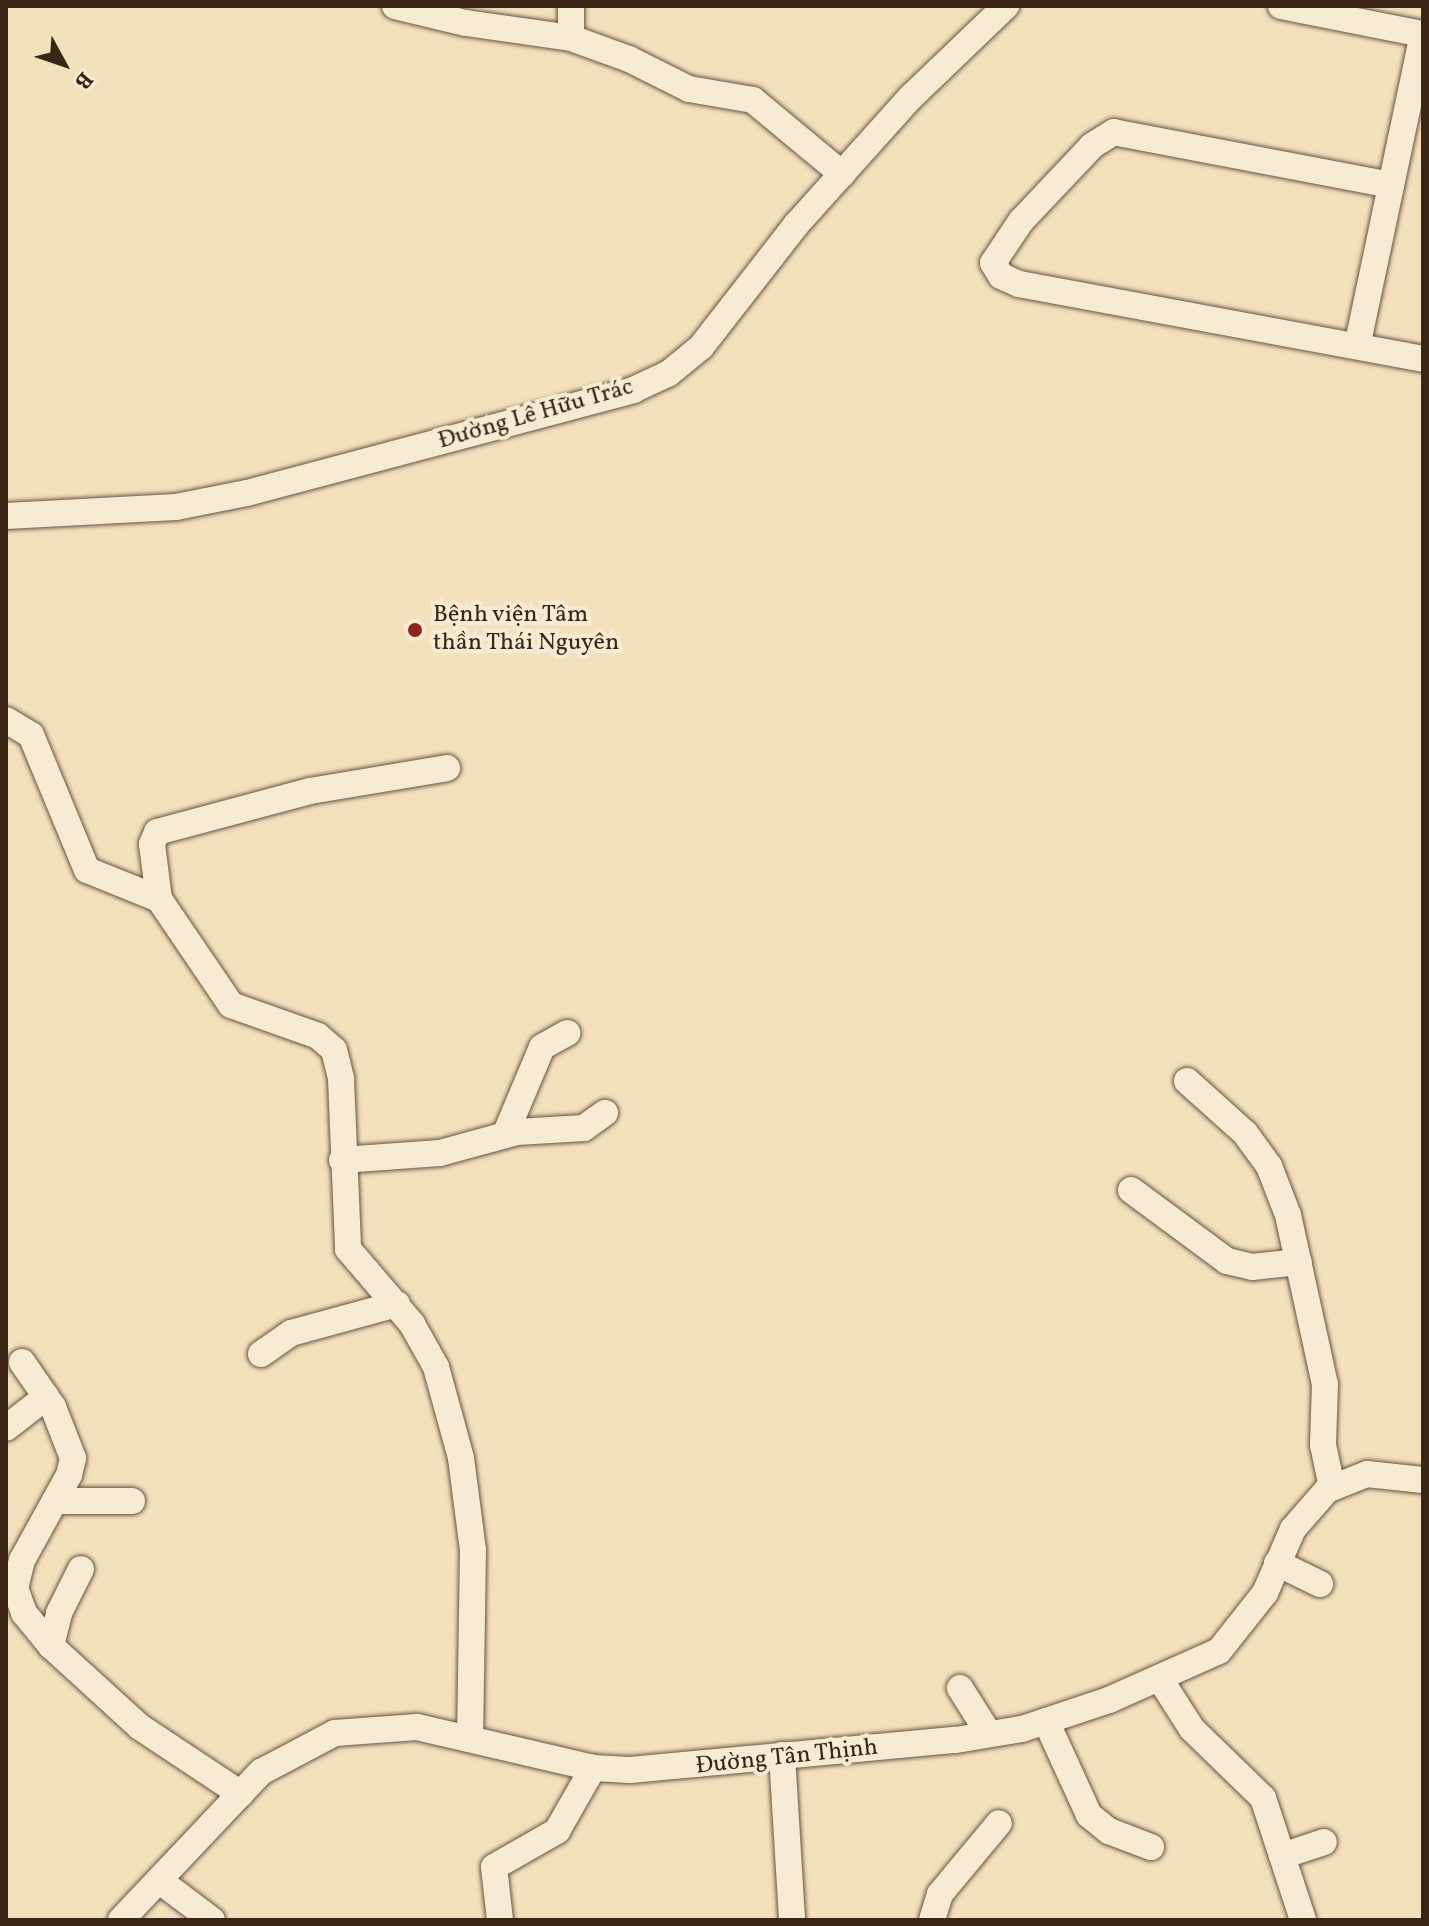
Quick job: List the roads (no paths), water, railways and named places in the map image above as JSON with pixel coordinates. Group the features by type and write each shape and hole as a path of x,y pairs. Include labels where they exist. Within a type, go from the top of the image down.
{"street":[{"path":"395,6 466,23 571,38 629,59 689,89 753,100 842,174"},
{"path":"571,6 571,38"},
{"name":"Đường Lê Hữu Trác","path":"6,516 94,515 218,499 633,390 668,374 701,347 842,174 911,97 1006,6"},
{"path":"1281,6 1423,34 1358,343"},
{"path":"1391,185 1114,132 1092,146 1021,221 993,263 1001,276 1019,284 1358,343 1423,359"},
{"path":"6,720 31,735 87,870 159,899"},
{"path":"447,768 310,791 157,832 152,844 159,899 231,1005 318,1036 334,1050 341,1079 348,1249 354,1262 397,1304 436,1367 461,1458 473,1550 470,1739"},
{"path":"505,1135 542,1047 567,1033"},
{"path":"1187,1081 1245,1133 1269,1166 1299,1262 1325,1384 1323,1445 1332,1487"},
{"path":"342,1160 440,1153 505,1135 584,1128 605,1113"},
{"path":"1131,1190 1227,1261 1252,1267 1299,1262"},
{"path":"261,1354 291,1333 397,1304"},
{"path":"22,1362 46,1397 73,1458 55,1501 22,1560 15,1588 24,1613 51,1646 140,1727 241,1794"},
{"path":"6,1428 46,1397"},
{"name":"Đường Tân Thịnh","path":"121,1920 261,1772 335,1733 417,1727 593,1768 685,1768 989,1734 1046,1721 1160,1679 1219,1651 1244,1625 1307,1508 1332,1487 1367,1474 1423,1480"},
{"path":"55,1501 132,1501"},
{"path":"1277,1563 1320,1584"},
{"path":"51,1646 59,1613 81,1569"},
{"path":"1160,1679 1192,1729 1263,1798 1303,1920"},
{"path":"960,1688 989,1734"},
{"path":"1046,1721 1089,1815 1109,1831 1151,1847"},
{"path":"782,1755 792,1920"},
{"path":"500,1920 494,1867 557,1831 593,1768"},
{"path":"932,1920 940,1894 999,1823"},
{"path":"1282,1856 1324,1842"},
{"path":"160,1881 212,1920"}],"place":[{"name":"Bệnh viện Tâm thần Thái Nguyên","path":"415,630"}]}
